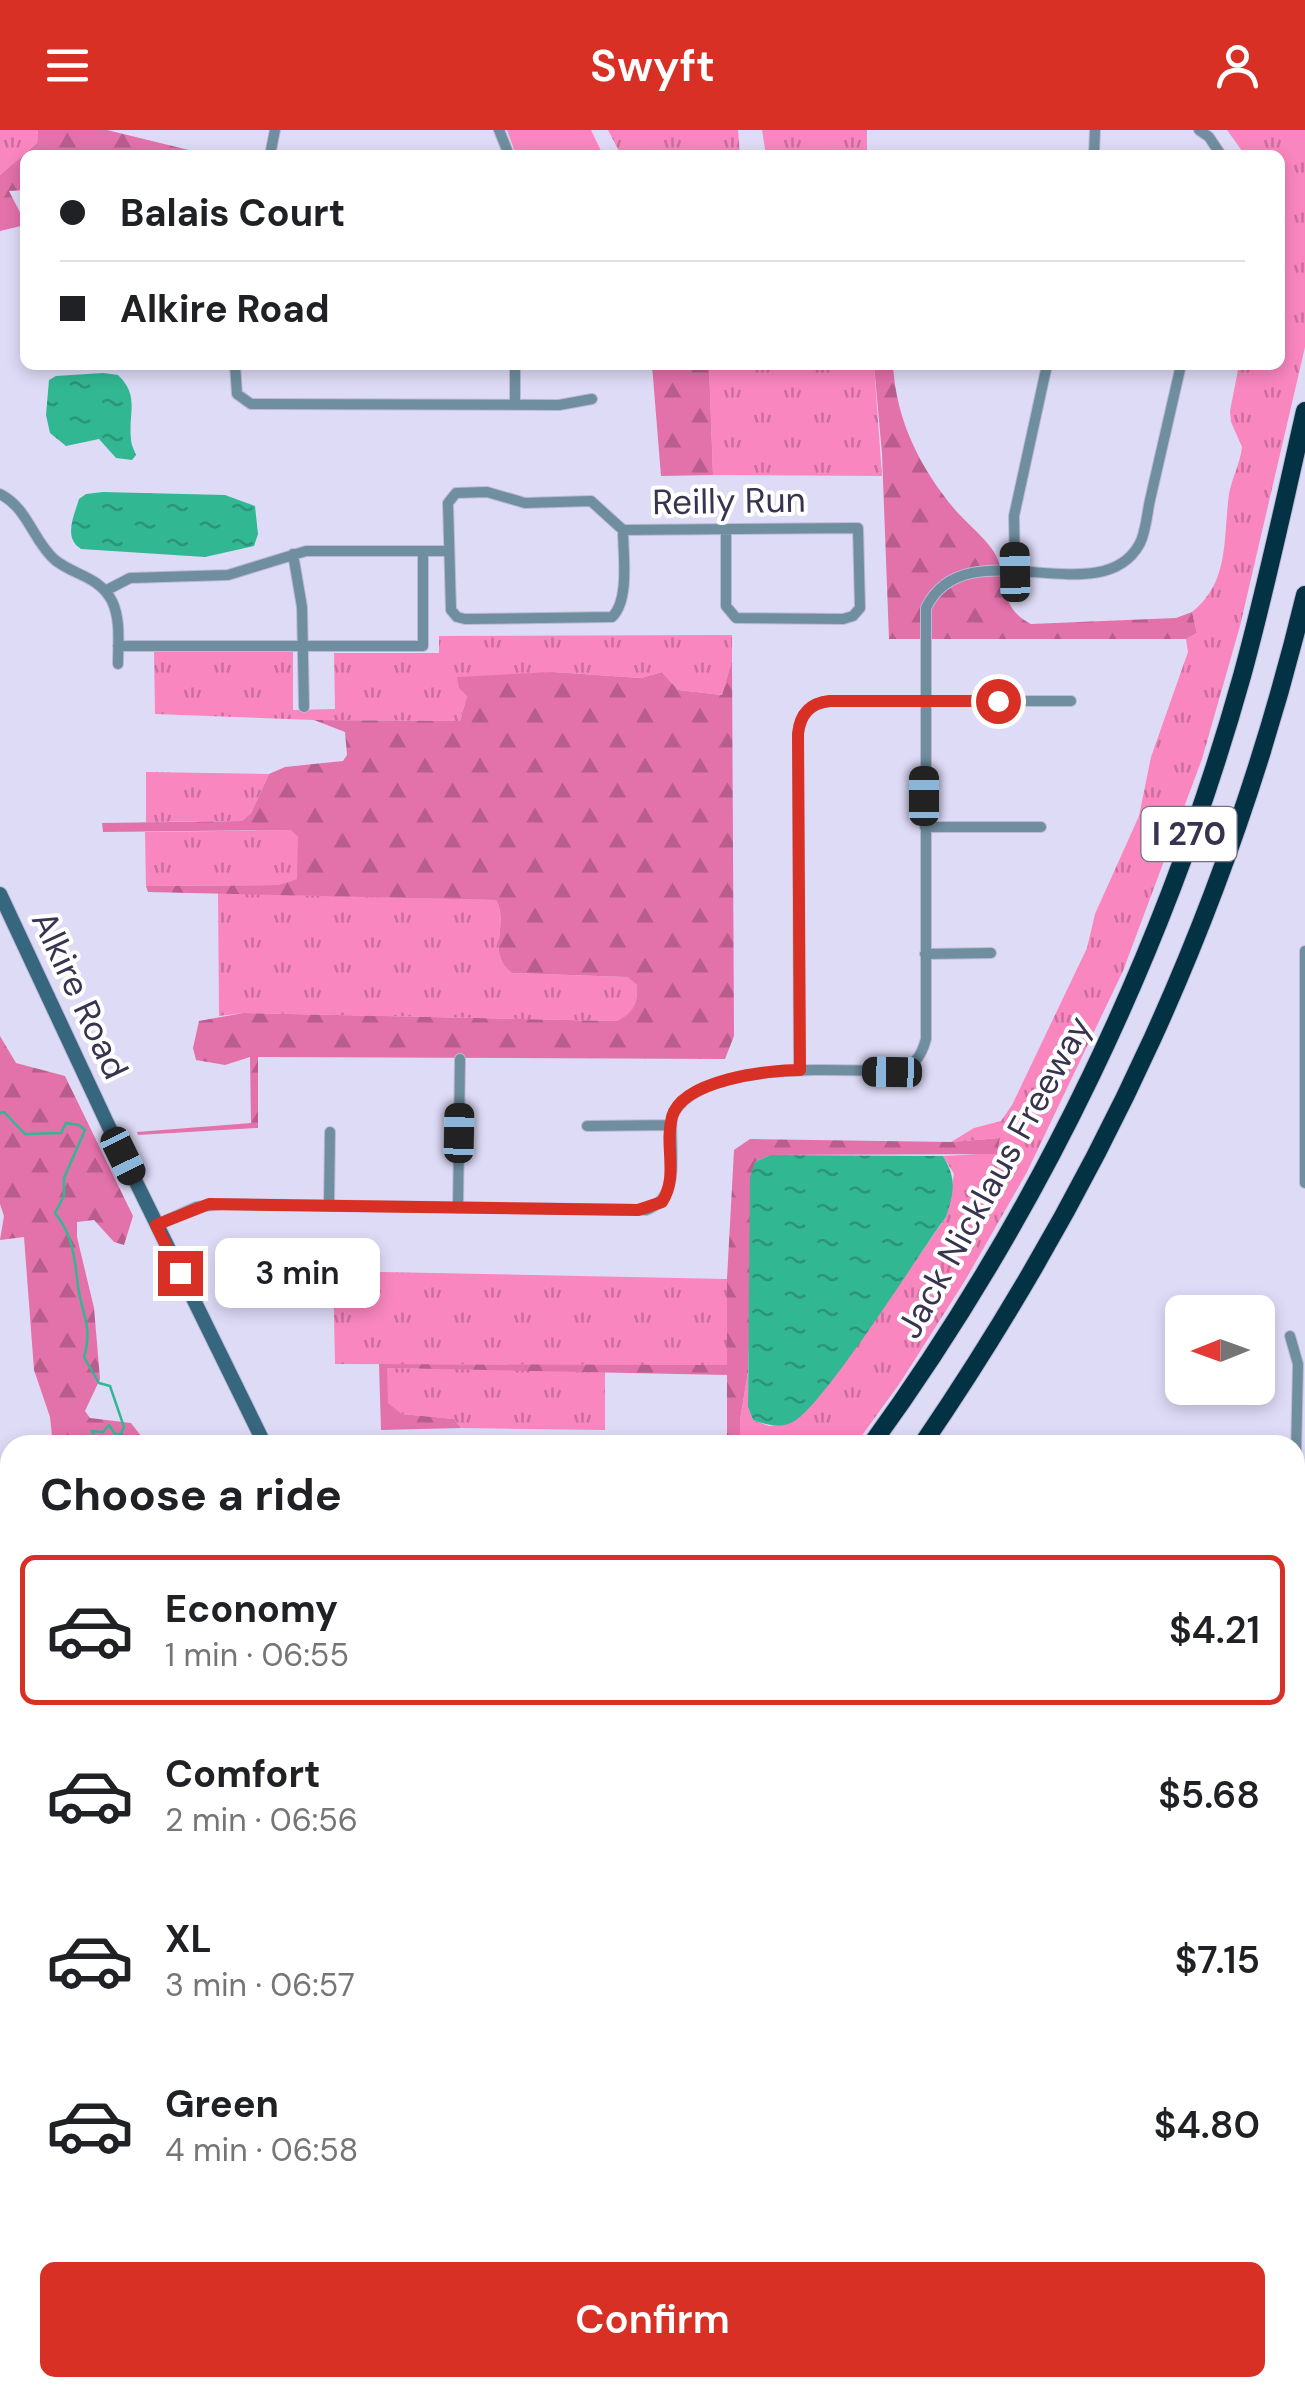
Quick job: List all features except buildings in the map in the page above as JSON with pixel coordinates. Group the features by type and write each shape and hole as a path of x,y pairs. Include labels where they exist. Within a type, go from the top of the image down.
{"highway":[{"name":"Jack Nicklaus Freeway","path":"877,1435 924,1372 1008,1233 1066,1127 1136,975 1242,676 1305,411"},
{"name":"I 270","path":"928,1435 1044,1256 1147,1054 1246,803 1305,594"}],"main road":[{"name":"Alkire Road","path":"0,894 260,1435"}],"street":[{"path":"1199,130 1219,150"},
{"path":"236,370 236,390 240,398 251,404 559,405 592,399"},
{"path":"515,370 515,404"},
{"path":"1015,572 1014,516 1046,370"},
{"path":"156,1225 209,1204 638,1210 662,1202 670,1186 671,1125 676,1107 691,1095 750,1074 800,1070 892,1072 905,1070 915,1062 926,1038 923,618 937,588 969,572 1096,572 1117,566 1140,545 1181,370"},
{"name":"Reilly Run","path":"448,551 448,503 456,493 488,492 525,503 591,502 623,530 726,529 858,528 860,608 848,618 736,618 726,606 726,529"},
{"path":"0,494 21,511 56,560 94,580 106,591 116,613 118,664"},
{"path":"106,591 130,578 210,578 293,554 346,548 448,551 449,600 456,617 601,619 619,611 623,530"},
{"path":"118,646 422,646 424,550"},
{"path":"293,554 300,588 304,706"},
{"path":"800,1070 801,717 821,702 1071,701"},
{"path":"925,827 1041,827"},
{"path":"1305,951 1305,1183"},
{"path":"925,954 990,954"},
{"path":"458,1208 460,1059"},
{"path":"588,1126 671,1125"},
{"path":"329,1206 330,1132"},
{"path":"1290,1336 1298,1364 1296,1435"}],"green space":[{"path":"0,130 38,130 37,143 29,150 20,150 20,158 0,175"},
{"path":"38,130 107,130 189,150 29,150 37,143"},
{"path":"507,130 591,130 601,150 514,150"},
{"path":"608,130 738,130 740,150 618,150"},
{"path":"762,130 867,130 867,150 765,150"},
{"path":"1227,130 1305,130 1305,347 1240,626 1202,759 1123,971 1027,1172 966,1279 862,1435 740,1435 748,1372 748,1407 753,1420 769,1426 791,1423 835,1376 946,1217 954,1174 943,1156 997,1153 1000,1138 951,1142 974,1128 1001,1121 1012,1105 1087,948 1095,914 1139,816 1151,757 1188,652 1186,639 1197,633 1192,612 1213,587 1219,573 1229,494 1242,447 1230,411 1238,370 1285,370 1285,150 1241,150"},
{"path":"20,158 20,190 9,191 20,212 20,226 0,231 0,175"},
{"path":"652,370 709,370 713,475 661,476"},
{"path":"709,370 874,370 882,476 713,475"},
{"path":"874,370 893,370 899,406 922,462 944,496 994,552 1008,600 1020,617 1031,624 1176,618 1192,612 1197,633 1186,639 889,639 882,454"},
{"path":"732,635 732,660 722,695 678,690 662,672 641,678 553,672 467,696 460,721 155,714 154,651 293,651 293,710 335,709 334,653 439,653 439,636"},
{"path":"732,660 734,1036 725,1059 258,1057 258,1128 138,1135 137,1132 251,1123 250,1057 225,1065 196,1060 193,1048 199,1021 243,1013 617,1021 633,1007 637,985 627,977 512,973 500,957 501,919 496,900 148,892 146,886 278,885 297,879 298,837 291,830 103,832 102,823 242,821 251,813 269,774 285,767 343,761 347,755 345,732 314,720 460,721 467,696 459,688 457,677 553,672 641,678 662,672 678,690 722,695"},
{"path":"146,772 269,774 251,813 242,821 146,822"},
{"path":"292,830 298,837 298,879 278,885 146,886 145,832"},
{"path":"218,893 496,900 501,919 500,957 512,973 627,977 637,985 636,1003 617,1021 243,1013 219,1016"},
{"path":"0,1036 16,1063 65,1076 133,1216 124,1245 114,1242 94,1220 77,1222 77,1237 94,1308 100,1379 85,1411 90,1418 131,1423 140,1435 52,1435 34,1370 24,1237 0,1240 4,1216 0,1204"},
{"path":"1000,1138 997,1154 770,1155 755,1162 748,1372 740,1435 727,1435 727,1375 387,1368 388,1403 402,1414 454,1419 461,1428 381,1430 379,1364 727,1365 734,1150 750,1139 951,1142"},
{"path":"333,1271 727,1279 727,1365 335,1364"},
{"path":"386,1368 605,1371 605,1430 461,1428 454,1419 402,1414 387,1403"}],"water":[{"path":"118,375 129,390 131,441 136,455 132,460 116,458 99,439 66,446 50,433 46,415 49,380 56,376"},
{"path":"103,492 225,495 255,506 258,534 254,546 205,557 81,549 71,533 79,499"},
{"path":"770,1155 943,1156 953,1186 946,1217 846,1362 805,1412 791,1423 777,1426 753,1420 748,1407 750,1177 755,1162"}],"waterway":[{"path":"0,1113 4,1112 25,1134 61,1133 66,1123 85,1130 64,1178 64,1196 55,1213 66,1230 74,1257 87,1328 84,1357 99,1383 110,1386 124,1427 121,1434 115,1434 109,1425 103,1432 92,1431 93,1435"}],"route":[{"path":"180,1273 156,1225 209,1204 646,1210 662,1202 671,1178 672,1116 682,1101 750,1074 800,1070 801,717 814,705 830,701 998,701"}]}
